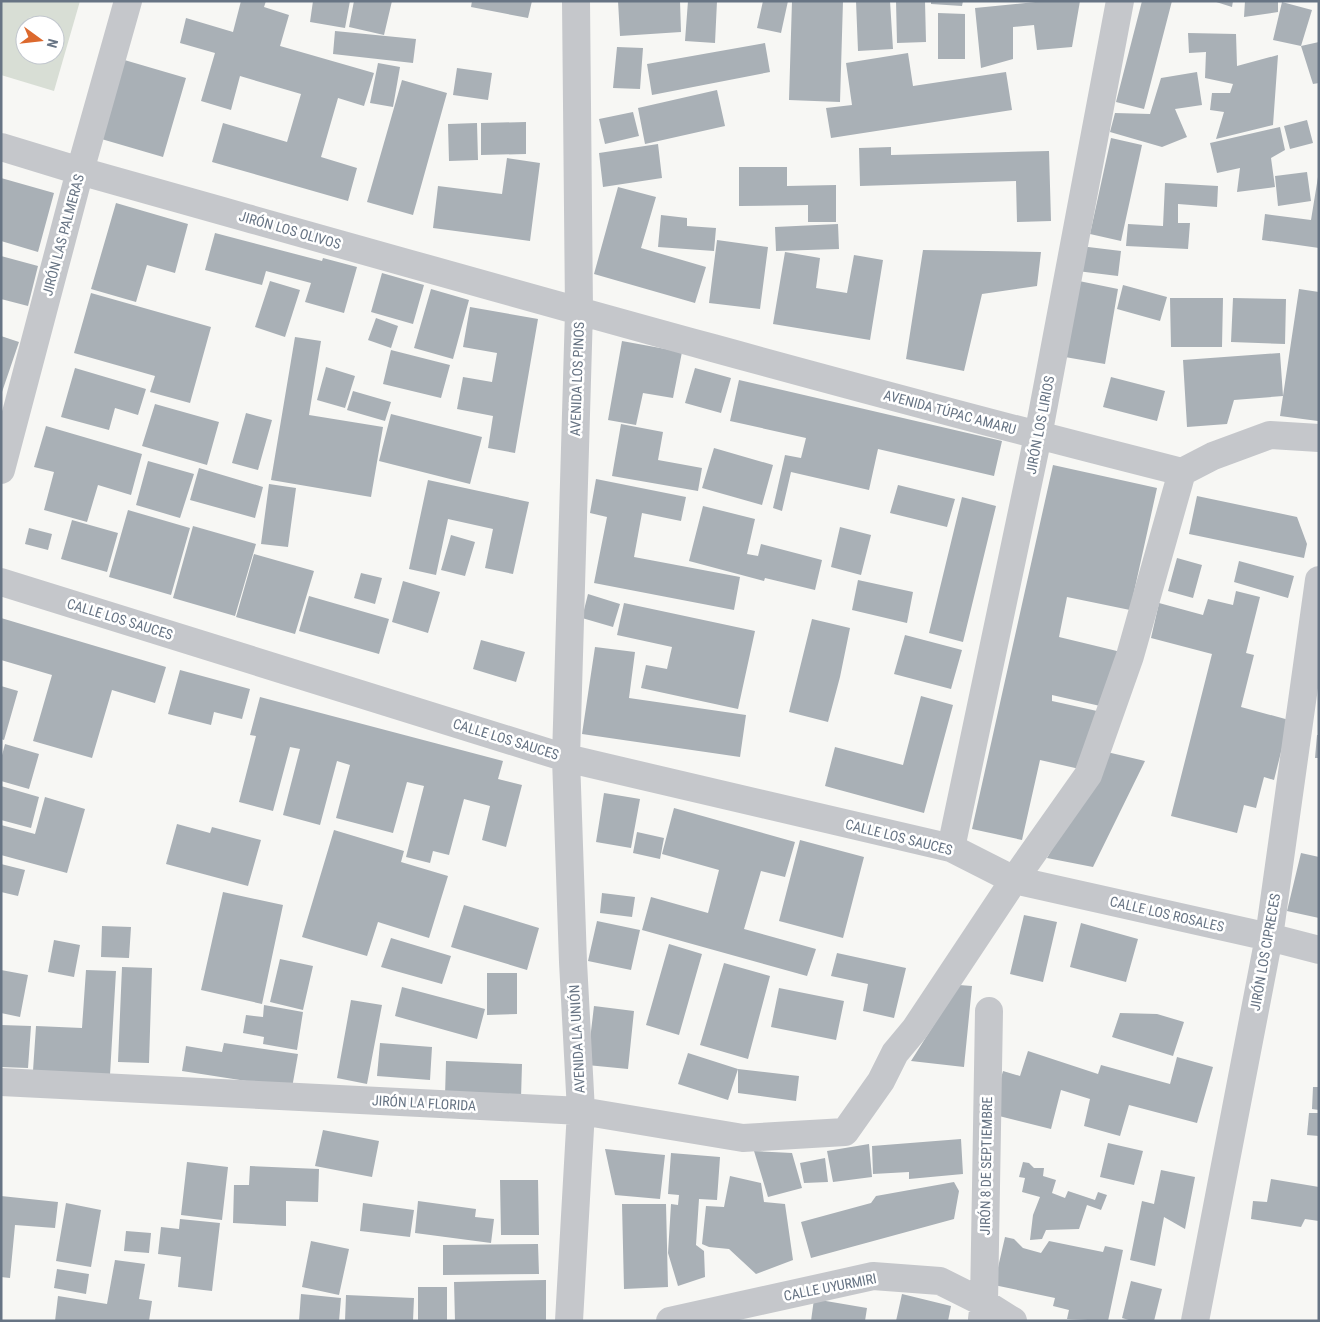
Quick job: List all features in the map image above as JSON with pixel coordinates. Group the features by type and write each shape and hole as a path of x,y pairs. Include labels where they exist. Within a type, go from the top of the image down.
{"street":[{"name":"JIRÓN LAS PALMERAS","path":"1,470 80,171 128,1"},
{"name":"AVENIDA LOS PINOS","path":"566,758 579,311 576,1"},
{"name":"JIRÓN LOS LIRIOS","path":"951,848 1038,436 1120,1"},
{"name":"JIRÓN LOS OLIVOS","path":"1,147 80,171 579,311"},
{"name":"AVENIDA TÚPAC AMARU","path":"579,311 1038,436 1182,472"},
{"path":"1014,880 1088,775 1130,656 1182,472 1213,456 1270,435 1319,438"},
{"name":"JIRÓN LOS CIPRECES","path":"1195,1321 1269,937 1319,580"},
{"name":"CALLE LOS SAUCES","path":"1,582 566,758 951,848 1014,880"},
{"name":"AVENIDA LA UNIÓN","path":"566,758 573,962 581,1111 569,1321"},
{"name":"CALLE LOS ROSALES","path":"1014,880 1319,950"},
{"name":"JIRÓN LA FLORIDA","path":"1,1082 581,1111 743,1138 845,1132 881,1081 895,1053 915,1029 1014,880"},
{"name":"JIRÓN 8 DE SEPTIEMBRE","path":"983,1312 989,1011"},
{"name":"CALLE UYURMIRI","path":"670,1321 872,1276 940,1280 983,1312 1012,1321"}],"shaded area":[{"path":"1,1 80,1 65,53 65,15 15,15 15,65 62,65 54,91 1,75"}],"building":[{"path":"241,1 266,1 264,7 289,15 280,46 374,73 364,106 338,98 321,157 357,168 348,201 212,162 223,123 287,142 301,94 240,76 231,110 201,101 215,53 180,43 186,18 233,32"},
{"path":"313,1 350,1 345,28 310,22"},
{"path":"354,1 392,1 384,35 349,27"},
{"path":"472,1 532,1 528,18 471,7"},
{"path":"618,1 680,1 681,32 620,36"},
{"path":"688,1 717,1 715,43 685,41"},
{"path":"763,1 788,1 781,33 757,28"},
{"path":"792,1 843,1 840,102 789,100"},
{"path":"856,1 890,1 893,49 858,51"},
{"path":"896,1 925,1 926,42 897,43"},
{"path":"931,1 963,1 962,6 931,4"},
{"path":"1045,1 1080,1 1072,47 1037,50 1034,25 1013,27 1013,59 981,68 975,8"},
{"path":"1142,1 1172,1 1144,109 1116,102"},
{"path":"1213,1 1233,1 1232,7"},
{"path":"1245,1 1278,1 1278,12 1244,17"},
{"path":"1282,2 1312,10 1301,46 1273,40"},
{"path":"938,13 965,14 965,59 938,59"},
{"path":"335,31 416,39 413,63 333,54"},
{"path":"1188,33 1236,34 1237,66 1278,55 1273,125 1216,139 1224,112 1210,110 1212,93 1230,93 1233,84 1205,78 1206,52 1189,53"},
{"path":"1319,42 1319,83 1313,84 1301,46"},
{"path":"765,43 770,72 652,95 647,64"},
{"path":"617,47 643,48 640,89 613,88"},
{"path":"908,53 913,86 1006,72 1012,110 831,138 826,108 852,105 846,63"},
{"path":"121,59 186,78 163,157 98,138"},
{"path":"378,63 400,67 393,107 370,103"},
{"path":"457,68 492,73 488,100 453,95"},
{"path":"1197,72 1202,105 1175,109 1187,137 1162,147 1110,132 1115,113 1150,114 1161,78"},
{"path":"402,80 447,93 413,215 367,202"},
{"path":"717,90 725,126 645,144 638,108"},
{"path":"633,112 639,136 605,144 599,119"},
{"path":"1307,120 1313,143 1290,149 1284,126"},
{"path":"526,122 526,154 481,155 481,123"},
{"path":"477,123 478,160 449,161 448,124"},
{"path":"1280,127 1285,150 1271,158 1275,187 1237,192 1240,168 1217,173 1210,143"},
{"path":"1111,138 1142,145 1121,241 1090,234"},
{"path":"658,144 662,178 603,187 599,153"},
{"path":"891,147 891,155 1049,151 1051,221 1017,222 1016,181 860,186 859,148"},
{"path":"507,158 540,163 530,241 433,228 438,186 502,194"},
{"path":"739,167 787,167 787,186 836,185 836,222 808,222 808,205 739,206"},
{"path":"1307,172 1311,201 1278,206 1275,176"},
{"path":"1318,177 1319,248 1262,240 1265,214 1311,220"},
{"path":"1,178 54,193 38,252 1,241"},
{"path":"1165,183 1218,186 1217,207 1178,204 1178,223 1190,223 1188,249 1126,246 1128,224 1163,226"},
{"path":"618,187 656,197 641,248 706,267 695,303 594,274"},
{"path":"116,203 188,224 175,273 147,265 136,302 91,289"},
{"path":"661,215 687,218 687,226 716,228 714,251 658,247"},
{"path":"838,224 839,249 776,251 775,227"},
{"path":"215,233 322,261 323,258 357,267 344,313 305,302 311,283 266,271 262,285 205,270"},
{"path":"717,240 768,247 760,309 709,303"},
{"path":"1080,246 1121,251 1118,276 1077,271"},
{"path":"923,250 1041,252 1037,286 982,294 964,371 906,359"},
{"path":"785,252 820,258 816,288 847,293 854,255 883,260 870,340 773,324"},
{"path":"1,256 38,266 28,306 1,299"},
{"path":"382,273 424,285 413,324 371,312"},
{"path":"270,281 300,290 285,337 255,327"},
{"path":"1079,281 1118,289 1105,364 1065,357"},
{"path":"1123,285 1167,297 1160,321 1117,309"},
{"path":"431,289 469,300 453,359 414,348"},
{"path":"1299,289 1319,292 1318,421 1280,416"},
{"path":"91,293 211,327 190,403 150,392 155,376 74,353"},
{"path":"1170,298 1223,298 1222,347 1171,347"},
{"path":"1233,298 1286,299 1285,344 1231,342"},
{"path":"470,307 538,319 515,453 488,448 493,416 457,409 463,377 492,382 497,353 463,347"},
{"path":"376,318 398,326 391,348 368,340"},
{"path":"1,336 19,342 2,392 1,392"},
{"path":"295,337 321,341 309,415 383,427 371,497 271,480"},
{"path":"622,341 682,352 673,398 643,393 636,425 608,420"},
{"path":"391,350 450,365 441,398 383,384"},
{"path":"1280,353 1283,396 1234,400 1227,424 1187,427 1183,360"},
{"path":"326,367 355,376 345,408 317,400"},
{"path":"75,368 146,389 138,415 115,408 109,430 61,417"},
{"path":"695,368 731,378 721,413 685,403"},
{"path":"1111,377 1165,391 1157,421 1103,407"},
{"path":"739,380 1002,441 994,476 878,449 869,490 791,472 782,511 773,508 785,455 801,458 806,438 730,421"},
{"path":"353,391 391,402 385,421 347,410"},
{"path":"155,404 219,422 207,465 142,446"},
{"path":"246,413 272,420 258,470 232,463"},
{"path":"391,414 482,437 470,484 379,461"},
{"path":"621,424 663,432 658,460 702,468 698,491 612,476"},
{"path":"46,426 142,454 131,495 98,485 87,522 44,510 54,472 34,467"},
{"path":"714,448 773,465 762,505 702,488"},
{"path":"148,461 194,474 180,518 136,505"},
{"path":"1053,465 1157,488 1130,610 1067,597 1059,637 1121,652 1109,708 1052,695 1052,701 1097,711 1084,770 1040,760 1022,840 972,829"},
{"path":"199,468 263,487 255,518 190,500"},
{"path":"596,479 686,497 681,521 642,513 634,557 740,577 734,610 594,583 607,517 590,513"},
{"path":"428,480 529,502 513,574 485,568 493,529 448,519 436,575 409,569"},
{"path":"269,484 296,488 288,547 261,544"},
{"path":"898,485 955,499 947,527 890,513"},
{"path":"1197,496 1297,517 1307,544 1304,558 1189,534"},
{"path":"962,497 996,506 963,642 929,633"},
{"path":"703,506 755,519 747,554 758,556 761,544 822,560 815,590 765,578 764,581 689,561"},
{"path":"128,510 190,528 171,595 109,577"},
{"path":"72,520 118,533 107,572 61,559"},
{"path":"193,526 256,544 235,616 173,598"},
{"path":"840,527 871,535 861,575 831,567"},
{"path":"29,528 52,534 48,550 25,544"},
{"path":"451,535 475,542 465,576 441,570"},
{"path":"254,554 314,571 295,634 236,617"},
{"path":"1177,558 1202,565 1193,598 1168,591"},
{"path":"1239,561 1294,576 1288,598 1234,582"},
{"path":"361,573 382,578 375,604 354,598"},
{"path":"858,580 913,592 907,623 852,610"},
{"path":"403,581 440,592 428,633 392,622"},
{"path":"1236,591 1260,597 1246,653 1254,655 1241,707 1289,720 1274,780 1264,777 1256,808 1244,805 1237,833 1171,816 1212,654 1151,638 1159,603 1203,615 1208,599 1233,605"},
{"path":"588,594 620,604 613,627 582,618"},
{"path":"309,596 389,619 379,654 299,631"},
{"path":"624,603 755,631 738,709 641,688 646,665 667,669 672,647 617,635"},
{"path":"1,618 166,667 155,703 112,690 92,758 33,741 52,675 1,660"},
{"path":"812,619 850,628 828,722 789,712"},
{"path":"905,635 962,650 951,689 894,674"},
{"path":"481,640 525,652 516,682 473,669"},
{"path":"595,647 635,652 629,698 746,715 740,757 582,734"},
{"path":"180,670 250,689 242,719 214,712 211,725 168,714"},
{"path":"1,686 18,691 4,740 1,739"},
{"path":"921,696 953,705 924,813 825,786 835,747 903,765"},
{"path":"260,697 503,761 498,779 522,785 506,847 482,840 490,806 464,799 449,855 433,851 430,863 406,857 424,786 407,782 393,833 336,818 350,765 337,761 320,825 283,815 300,749 290,747 273,811 239,802 256,736 250,735"},
{"path":"1317,735 1319,735 1319,758 1315,758"},
{"path":"5,744 39,754 29,789 1,781 1,759"},
{"path":"1107,752 1145,761 1093,867 1047,858"},
{"path":"1,786 39,797 31,828 1,820"},
{"path":"604,793 640,799 631,848 596,842"},
{"path":"45,797 85,809 67,873 1,855 1,825 35,834"},
{"path":"674,808 795,842 785,877 761,871 744,929 816,949 807,976 642,930 651,897 708,913 719,870 662,854"},
{"path":"177,824 210,833 212,827 261,840 248,886 166,864"},
{"path":"334,830 404,851 401,862 448,876 429,938 378,922 367,956 302,937"},
{"path":"637,832 664,838 660,859 633,853"},
{"path":"800,840 864,857 843,938 779,921"},
{"path":"1301,853 1319,857 1319,918 1287,911"},
{"path":"1,864 25,870 18,896 1,892"},
{"path":"223,892 283,905 262,1004 201,990"},
{"path":"602,893 635,897 632,917 600,913"},
{"path":"464,905 539,928 527,970 451,947"},
{"path":"1024,915 1057,922 1043,982 1010,974"},
{"path":"597,921 640,930 631,970 588,961"},
{"path":"1081,923 1138,939 1126,982 1070,967"},
{"path":"102,926 131,927 129,958 101,957"},
{"path":"391,938 451,956 442,984 381,967"},
{"path":"54,940 80,945 74,977 48,972"},
{"path":"669,944 702,954 679,1035 646,1025"},
{"path":"837,953 906,968 894,1018 863,1011 868,984 831,976"},
{"path":"280,959 313,966 303,1010 270,1002"},
{"path":"724,963 770,976 748,1059 700,1045"},
{"path":"122,967 152,968 149,1063 118,1062"},
{"path":"1,970 28,975 20,1017 1,1013"},
{"path":"86,970 116,971 110,1075 33,1071 36,1026 82,1028"},
{"path":"487,973 517,973 517,1014 487,1015"},
{"path":"959,985 972,986 964,1067 911,1061"},
{"path":"402,987 485,1009 477,1039 395,1016"},
{"path":"779,988 844,1001 836,1040 771,1027"},
{"path":"351,1000 382,1005 367,1084 337,1078"},
{"path":"264,1005 303,1012 297,1050 263,1044 264,1037 243,1033 246,1015 263,1017"},
{"path":"594,1006 634,1011 628,1069 587,1065"},
{"path":"1120,1013 1157,1014 1184,1022 1173,1056 1112,1037"},
{"path":"1,1025 31,1026 28,1068 1,1067"},
{"path":"224,1043 298,1054 292,1088 182,1071 186,1046 222,1052"},
{"path":"380,1043 432,1047 430,1080 377,1076"},
{"path":"1028,1051 1098,1074 1101,1065 1170,1084 1177,1057 1213,1067 1197,1123 1129,1105 1120,1136 1084,1126 1090,1099 1061,1090 1051,1129 991,1114 1003,1071 1020,1076"},
{"path":"688,1053 738,1069 728,1100 678,1084"},
{"path":"446,1061 522,1064 521,1098 445,1096"},
{"path":"738,1069 799,1076 796,1101 738,1093"},
{"path":"1313,1087 1319,1087 1319,1110 1312,1109"},
{"path":"1309,1113 1319,1113 1319,1136 1307,1135"},
{"path":"323,1130 379,1141 372,1177 315,1166"},
{"path":"961,1139 963,1174 909,1179 909,1172 873,1174 872,1146"},
{"path":"1108,1143 1143,1151 1134,1185 1100,1177"},
{"path":"869,1144 872,1177 833,1182 827,1151"},
{"path":"605,1149 665,1155 660,1199 615,1195"},
{"path":"754,1151 792,1153 802,1188 768,1197"},
{"path":"671,1153 720,1157 717,1200 699,1199 696,1245 704,1251 705,1277 678,1286 668,1253 671,1204 678,1205 679,1195 668,1194"},
{"path":"825,1158 828,1182 804,1183 800,1163"},
{"path":"187,1162 228,1167 222,1220 181,1215"},
{"path":"1023,1162 1029,1163 1034,1168 1044,1168 1043,1176 1056,1180 1052,1193 1065,1198 1068,1191 1095,1200 1098,1192 1107,1195 1101,1210 1087,1205 1079,1229 1046,1230 1042,1239 1030,1240 1033,1215 1040,1197 1022,1192 1025,1178 1019,1177"},
{"path":"250,1166 319,1169 318,1202 286,1201 286,1226 233,1223 234,1185 249,1185"},
{"path":"1161,1170 1195,1177 1185,1229 1164,1217 1155,1266 1130,1260 1142,1201 1154,1204"},
{"path":"730,1176 761,1183 764,1202 785,1204 793,1260 756,1274 729,1249 709,1247 702,1244 706,1206 724,1207"},
{"path":"1271,1179 1319,1187 1319,1221 1305,1219 1301,1227 1251,1219 1253,1201 1267,1202"},
{"path":"500,1180 538,1180 539,1235 501,1235"},
{"path":"954,1182 959,1191 954,1219 811,1258 801,1222 871,1203 876,1196"},
{"path":"1,1196 58,1202 55,1228 15,1225 10,1278 1,1277"},
{"path":"418,1201 476,1209 475,1217 494,1219 491,1243 415,1233"},
{"path":"66,1203 101,1210 91,1267 56,1261"},
{"path":"363,1203 414,1210 410,1237 360,1231"},
{"path":"622,1204 666,1204 668,1287 624,1289"},
{"path":"180,1219 220,1223 212,1291 178,1287 181,1257 158,1254 161,1227 179,1229"},
{"path":"126,1231 151,1233 149,1253 124,1251"},
{"path":"1005,1237 1014,1239 1023,1248 1041,1253 1049,1241 1103,1252 1105,1246 1123,1250 1108,1321 1067,1319 1069,1310 1053,1306 1055,1298 994,1285"},
{"path":"311,1241 349,1249 339,1295 302,1287"},
{"path":"538,1244 539,1274 443,1275 443,1245"},
{"path":"115,1260 145,1264 139,1299 152,1301 149,1321 55,1321 58,1296 107,1304"},
{"path":"57,1269 89,1274 86,1294 54,1288"},
{"path":"546,1280 546,1321 455,1321 454,1282"},
{"path":"1131,1281 1162,1289 1154,1321 1132,1321 1122,1318"},
{"path":"418,1287 447,1287 447,1321 418,1321"},
{"path":"301,1294 341,1298 339,1321 299,1321"},
{"path":"902,1294 951,1306 948,1321 896,1321"},
{"path":"346,1295 414,1298 413,1321 345,1321"},
{"path":"814,1299 867,1308 865,1321 811,1321"}]}
